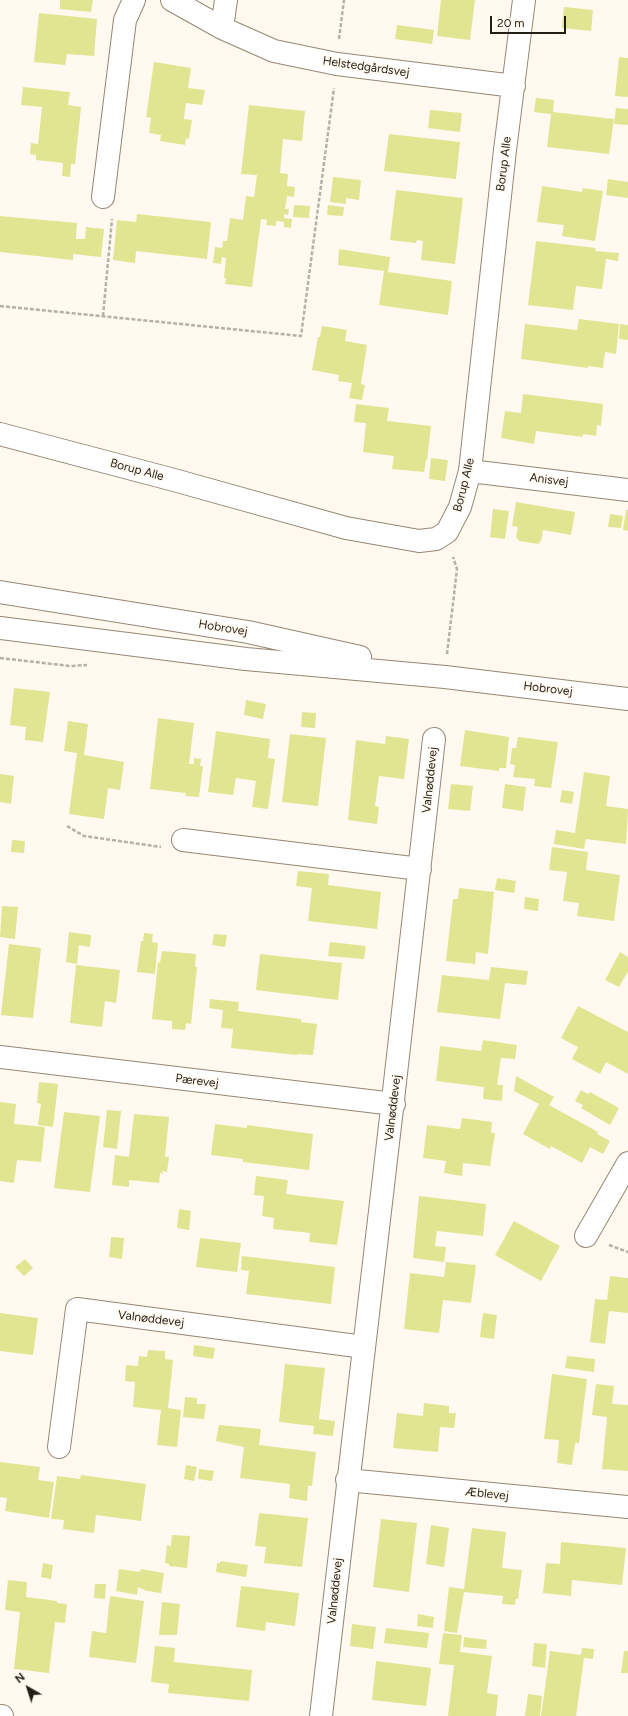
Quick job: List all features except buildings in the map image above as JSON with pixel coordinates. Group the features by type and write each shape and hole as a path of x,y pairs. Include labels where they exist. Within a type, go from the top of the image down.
{"street":[{"path":"103,197 125,20 134,0"},
{"name":"Helstedgårdsvej","path":"172,0 222,28 274,51 337,64 514,86"},
{"path":"222,28 226,0"},
{"name":"Borup Alle","path":"0,434 174,480 346,528 419,541 436,538 443,534 454,522 460,507 470,470 504,158 524,0"},
{"name":"Anisvej","path":"470,470 628,490"},
{"name":"Hobrovej","path":"0,592 248,632 445,676"},
{"name":"Hobrovej","path":"0,628 246,659 445,676 628,699"},
{"name":"Valnøddevej","path":"321,1716 347,1480 394,1104 434,739"},
{"path":"184,840 420,869"},
{"name":"Pærevej","path":"0,1058 394,1104"},
{"path":"586,1236 628,1163"},
{"name":"Valnøddevej","path":"59,1447 77,1309 364,1347"},
{"name":"Æblevej","path":"347,1480 628,1508"}],"path":[{"path":"0,306 302,336 344,0"},
{"path":"103,197 114,203 103,316"},
{"path":"443,534 457,568 445,676"},
{"path":"67,826 84,836 160,847 184,840"}]}
